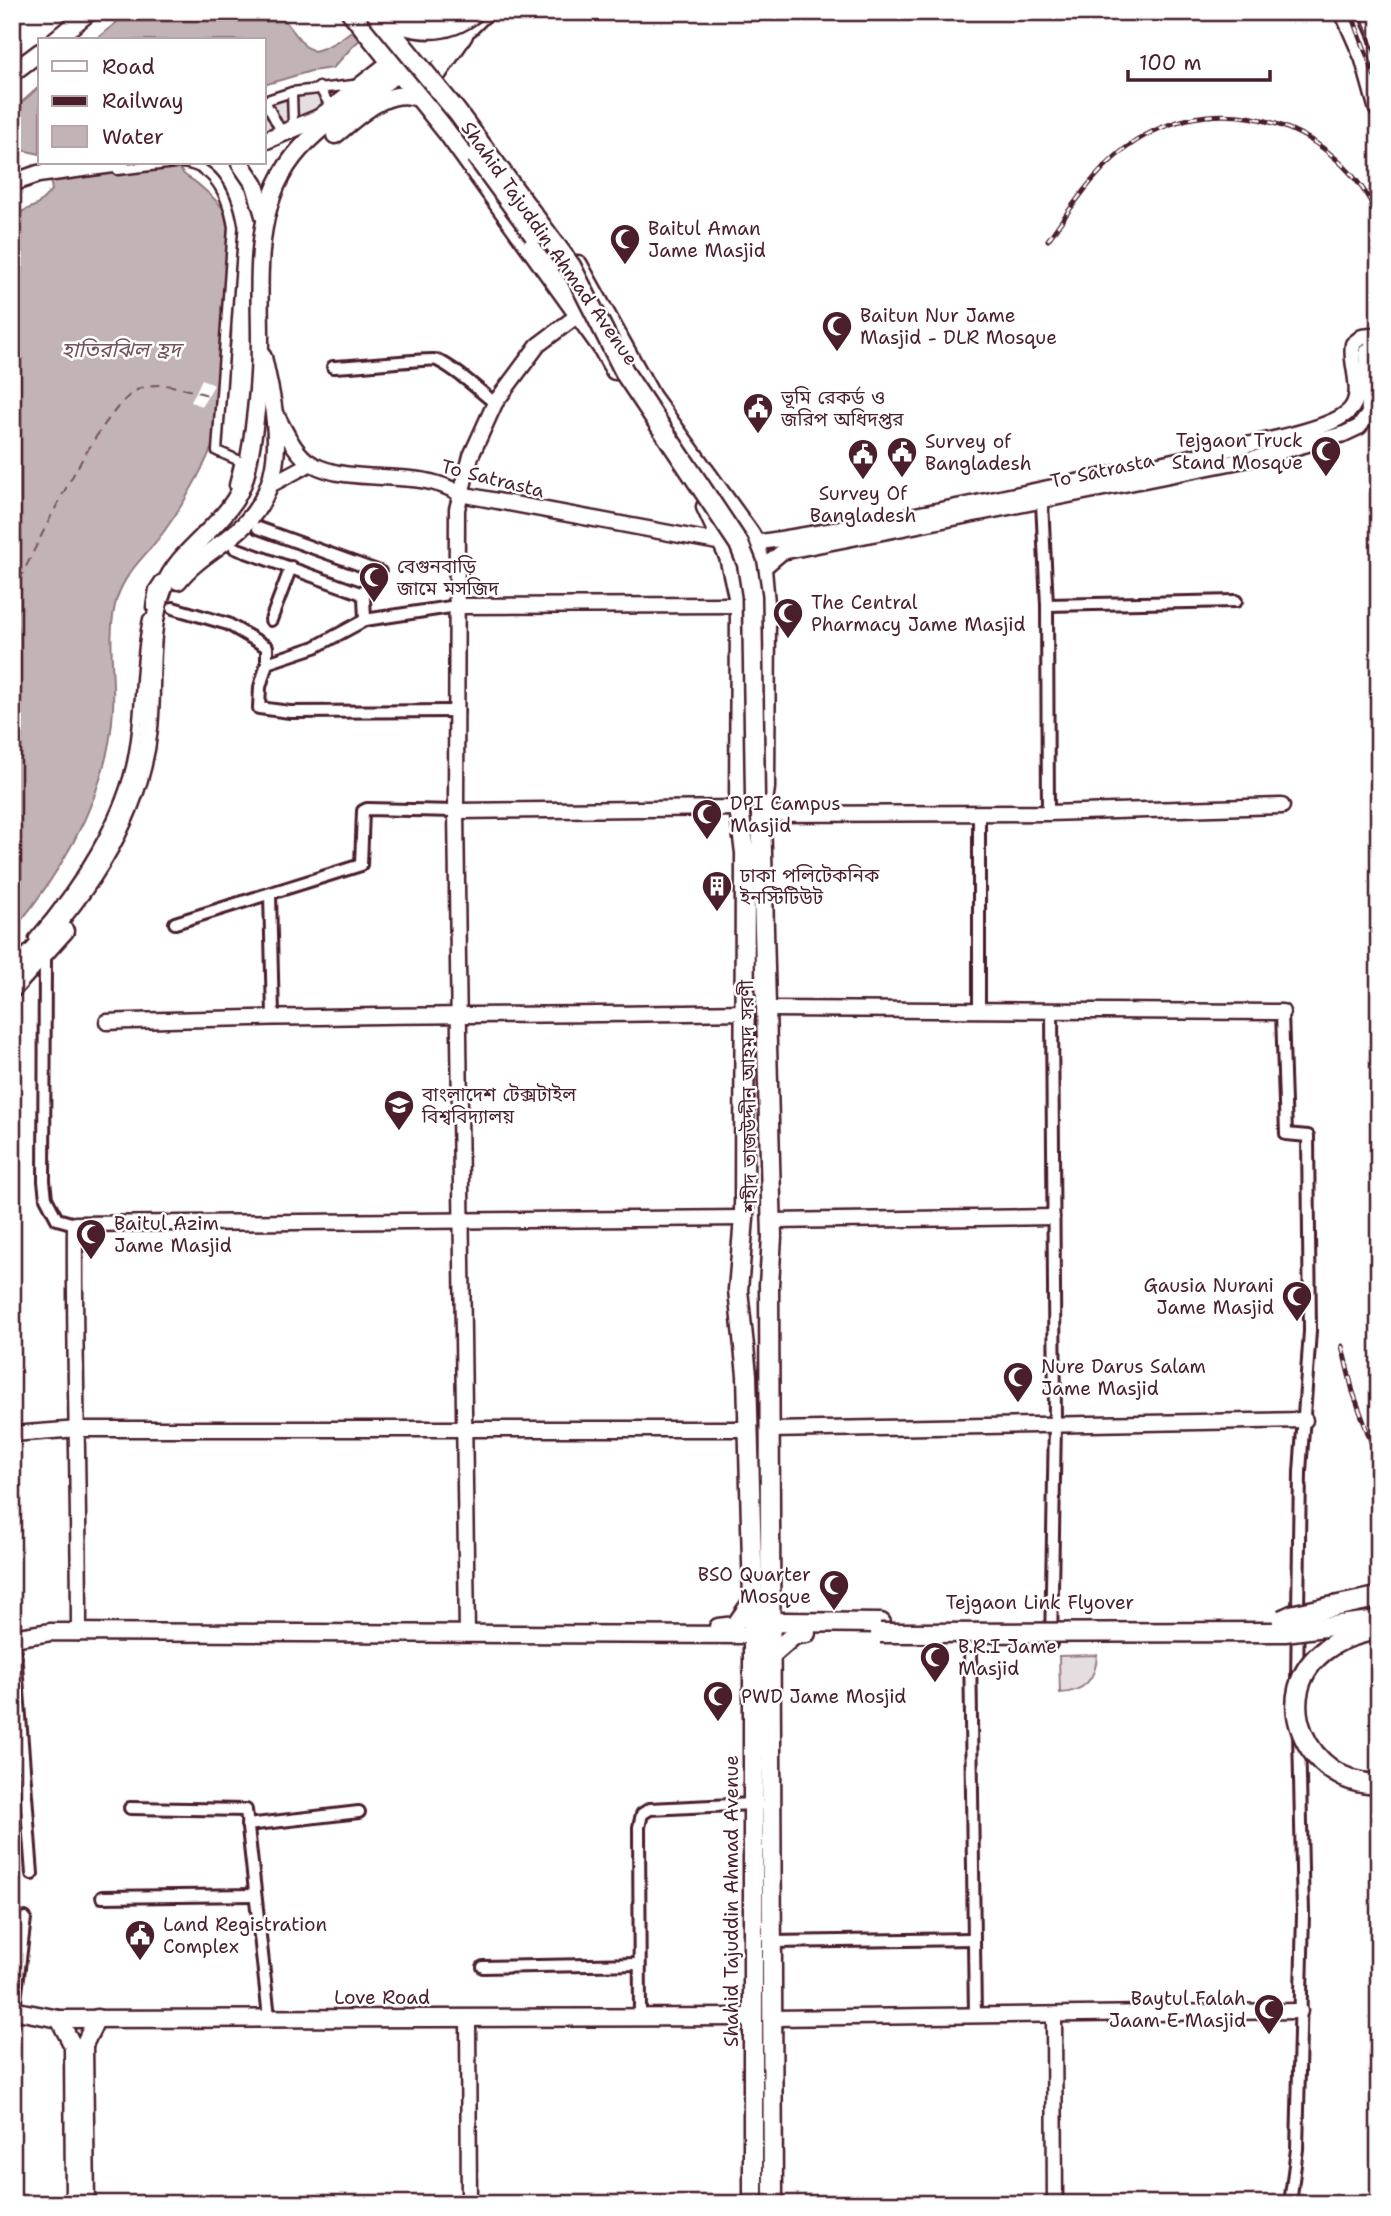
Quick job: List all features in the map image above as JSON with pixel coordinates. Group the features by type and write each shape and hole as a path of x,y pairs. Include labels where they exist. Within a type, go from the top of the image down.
{"highway":[{"path":"1345,12 1365,58 1379,108"},
{"path":"1282,1620 1293,1615 1379,1597"},
{"path":"1379,1629 1347,1638 1316,1657 1303,1677 1296,1705 1303,1738 1325,1767 1347,1780 1379,1784"}],"main road":[{"path":"57,38 89,12"},
{"name":"Shahid Tajuddin Ahmad Avenue","path":"351,12 421,99 599,340 632,398 705,505 732,567"},
{"path":"360,12 462,137 570,285 599,340"},
{"path":"415,52 484,12"},
{"path":"380,14 419,24 454,13"},
{"path":"12,972 54,931 127,815 147,742 165,583 229,509 245,477 251,450 260,341 257,282 265,219 283,178 300,150 415,52 454,13"},
{"path":"380,14 439,29 472,19"},
{"path":"380,14 457,112 571,266 626,375 739,544 747,564 752,596 758,806"},
{"name":"Shahid Tajuddin Ahmad Avenue","path":"380,14 435,76 579,265 641,381 755,543 762,569"},
{"path":"435,76 450,49 472,19"},
{"path":"12,73 38,54"},
{"path":"266,137 319,118 396,67"},
{"path":"283,178 382,100 400,96 421,99"},
{"path":"12,186 38,174 113,164"},
{"path":"241,164 255,185 265,219"},
{"path":"12,990 64,934 125,833 144,783 153,739 159,626 177,581 243,526 270,485 276,456 276,416 260,341"},
{"path":"720,535 738,517"},
{"path":"720,535 755,543"},
{"path":"732,567 737,551 755,543"},
{"name":"শহীদ তাজউদ্দীন আহমদ সরণী","path":"732,567 739,599 739,808 745,853 744,1218 738,1290 747,1375 752,1599"},
{"path":"739,599 762,569"},
{"name":"শহীদ তাজউদ্দীন আহমদ সরণী","path":"762,569 766,615 765,788 758,806 772,1229 769,1285 770,1532 764,1631 771,1655 773,2204"},
{"path":"744,1218 756,1241 766,1243 772,1229"},
{"path":"741,1262 757,1259 765,1269 769,1285"},
{"path":"770,1532 776,1542 780,1600 806,1628 771,1655"},
{"path":"647,1634 669,1627 732,1627 742,1619 752,1599"},
{"name":"Shahid Tajuddin Ahmad Avenue","path":"752,1599 764,1631 751,1804 753,2204"},
{"name":"Tejgaon Link Flyover","path":"881,1628 1282,1620 1336,1618 1379,1611"},
{"name":"Tejgaon Link Flyover","path":"764,1631 881,1628 1285,1632 1379,1620"},
{"path":"13,1638 51,1632 647,1634 764,1631"},
{"path":"752,1777 771,1776"},
{"name":"Love Road","path":"13,2016 59,2019 753,2017"},
{"path":"74,2204 79,2045 97,2018"},
{"path":"59,2019 79,2045 86,2204"}],"street":[{"path":"409,22 426,12"},
{"path":"266,137 293,126 329,104 382,61 372,38"},
{"path":"266,101 319,87 351,87"},
{"path":"319,87 329,104"},
{"path":"292,92 293,126"},
{"path":"266,103 281,131"},
{"path":"12,186 32,181 167,164"},
{"path":"12,961 59,909 111,824 134,755 143,642 154,589 176,556 227,500 236,481 240,461 217,451 233,227 230,208 210,173 195,164"},
{"path":"467,1633 461,1017 456,811 456,529 460,494 467,468 495,402 538,345 578,315"},
{"path":"1258,450 1345,414 1353,406 1355,397 1353,344 1362,337 1379,338"},
{"path":"1345,414 1352,430 1363,423 1369,414 1367,352 1379,338"},
{"path":"333,367 394,364 421,358 436,359 495,402"},
{"path":"270,485 312,463 299,452 276,416"},
{"name":"To Satrasta","path":"762,569 782,552 1352,430"},
{"name":"To Satrasta","path":"312,463 335,471 439,484 460,494 680,537 720,535"},
{"path":"439,484 454,480 467,468"},
{"path":"755,543 1041,495 1047,605 1048,813"},
{"path":"680,537 694,535 705,527 705,505"},
{"path":"258,528 380,572 361,594"},
{"path":"235,548 361,594 364,597 365,621"},
{"path":"271,620 291,567"},
{"path":"267,663 316,647 365,621 457,606 718,605 739,599"},
{"path":"1047,605 1236,601"},
{"path":"173,608 228,624 267,647 259,709 290,712 458,711"},
{"path":"758,806 979,813 1282,806"},
{"path":"175,923 361,865 363,811 368,809 456,811 739,808"},
{"path":"979,813 979,1010"},
{"path":"270,894 274,1016"},
{"path":"45,955 44,1181 46,1198 57,1219 75,1224 744,1218"},
{"path":"766,1009 1282,1012 1286,1134 1308,1136 1310,1331 1300,1472 1297,1644 1303,1914 1297,2149 1290,2204"},
{"path":"1051,1644 1055,1423 1052,1011"},
{"path":"107,1022 274,1016 461,1017 744,1012"},
{"path":"772,1229 1052,1217"},
{"path":"75,1224 74,1391 79,1429 79,1633"},
{"path":"769,1430 1305,1420"},
{"path":"12,1434 79,1429 748,1429"},
{"path":"13,1638 32,1874"},
{"path":"970,1645 975,2016"},
{"path":"640,2017 639,1826 642,1814 650,1809 751,1804"},
{"path":"130,1808 246,1810 270,2017"},
{"path":"247,1825 359,1812"},
{"path":"103,1897 255,1895"},
{"path":"13,2016 25,1918"},
{"path":"772,1942 973,1939"},
{"path":"483,1967 639,1964"},
{"path":"773,2018 1300,2011"},
{"path":"1054,2015 1055,2204"},
{"path":"468,2019 469,2204"}],"shaded area":[{"path":"346,89 291,125 266,133 266,106 291,97"},
{"path":"1097,1655 1094,1671 1087,1683 1076,1690 1060,1693 1059,1656"}],"water":[{"path":"129,12 278,12 305,46 314,51 325,48 373,17 393,12 354,45 333,68 311,71 266,84 266,38 97,38"},
{"path":"38,88 38,154 12,148 12,111"},
{"name":"হাতিরঝিল হ্রদ","path":"47,164 178,164 183,174 218,203 227,219 230,244 221,308 232,334 223,414 211,449 181,506 132,570 117,598 112,625 113,709 110,740 93,799 66,855 12,932 12,216 37,205 52,190"}],"pier":[{"path":"202,379 214,385 202,406 191,402"}],"ferry route":[{"path":"12,595 87,451 123,402 139,389 156,385 174,386 208,395"}],"tram line":[{"path":"1360,12 1379,62"}],"railway":[{"path":"1351,12 1379,88"},
{"path":"1048,240 1087,186 1122,151 1170,124 1205,116 1241,116 1275,124 1307,138 1336,159 1360,186 1379,218"},
{"path":"1342,1346 1353,1392 1379,1464"}],"place":[{"name":"Baitul Aman Jame Masjid","path":"625,266"},
{"name":"Baitun Nur Jame Masjid - DLR Mosque","path":"837,353"},
{"name":"ভূমি রেকর্ড ও জরিপ অধিদপ্তর","path":"758,435"},
{"name":"Tejgaon Truck Stand Mosque","path":"1326,478"},
{"name":"Survey of Bangladesh","path":"902,479"},
{"name":"Survey Of Bangladesh","path":"863,481"},
{"name":"বেগুনবাড়ি জামে মসজিদ","path":"374,604"},
{"name":"The Central Pharmacy Jame Masjid","path":"788,640"},
{"name":"DPI Campus Masjid","path":"707,841"},
{"name":"ঢাকা পলিটেকনিক ইনস্টিটিউট","path":"717,913"},
{"name":"বাংলাদেশ টেক্সটাইল বিশ্ববিদ্যালয়","path":"399,1132"},
{"name":"Baitul Azim Jame Masjid","path":"91,1261"},
{"name":"Gausia Nurani Jame Masjid","path":"1297,1323"},
{"name":"Nure Darus Salam Jame Masjid","path":"1018,1404"},
{"name":"BSO Quarter Mosque","path":"834,1612"},
{"name":"B.R.I Jame Masjid","path":"935,1684"},
{"name":"PWD Jame Mosjid","path":"718,1723"},
{"name":"Land Registration Complex","path":"140,1962"},
{"name":"Baytul Falah Jaam E Masjid","path":"1269,2036"}]}
